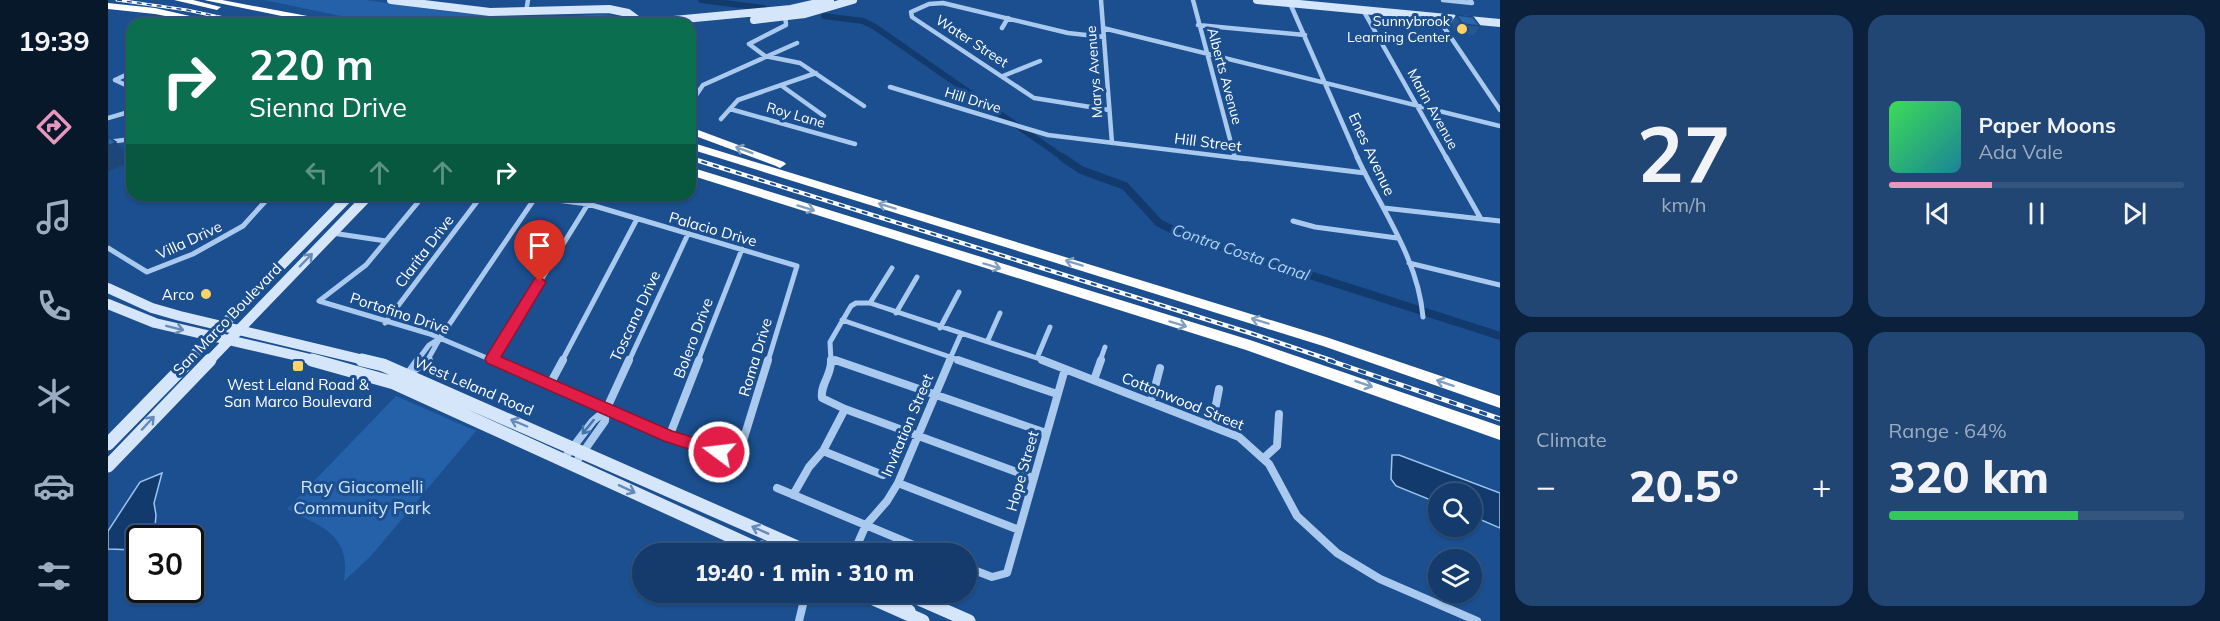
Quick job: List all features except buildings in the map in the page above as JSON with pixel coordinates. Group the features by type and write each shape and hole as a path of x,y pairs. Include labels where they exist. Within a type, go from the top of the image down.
{"highway":[{"path":"178,0 261,18"},
{"path":"208,0 302,18"},
{"path":"108,6 156,11 190,18"},
{"path":"156,11 181,18"},
{"path":"696,132 820,179 856,196"},
{"path":"696,147 1326,342 1500,402"},
{"path":"696,173 1260,349 1500,433"},
{"path":"696,182 745,194 772,197"}],"main road":[{"path":"391,0 462,10 526,12 616,10 628,13 635,18"},
{"path":"696,20 785,14 830,0"},
{"path":"696,23 829,9 853,0"},
{"path":"1257,0 1500,23"},
{"name":"San Marco Boulevard","path":"108,444 344,201"},
{"name":"San Marco Boulevard","path":"108,466 363,201"},
{"name":"West Leland Road","path":"108,288 160,311 336,352 407,375 788,543"},
{"path":"266,302 256,319 257,327 308,340 336,352"},
{"name":"West Leland Road","path":"108,304 155,323 330,364 400,386 746,543"},
{"path":"330,364 345,362 392,377 400,378 407,375"},
{"path":"400,386 419,386 455,401 471,403"},
{"path":"882,603 920,620"},
{"path":"899,603 920,620"},
{"path":"928,603 969,621"}],"street":[{"path":"526,12 528,0"},
{"name":"Marys Avenue","path":"1101,0 1112,143"},
{"name":"Alberts Avenue","path":"1193,0 1235,158"},
{"path":"1443,0 1472,3 1470,0"},
{"name":"Enes Avenue","path":"1290,2 1365,173 1422,289 1424,317"},
{"name":"Water Street","path":"1104,37 1068,33 944,3 929,4 911,12 912,16 1034,98 1109,110"},
{"name":"Marin Avenue","path":"1363,10 1481,219"},
{"path":"785,14 786,26 749,44 765,56 800,63 864,106"},
{"path":"1437,17 1500,110"},
{"path":"1002,28 1008,18"},
{"path":"1198,25 1305,35"},
{"path":"1103,28 1500,126"},
{"path":"696,95 703,85 797,43"},
{"path":"1004,76 1040,61"},
{"path":"721,119 738,100 816,73"},
{"path":"126,75 115,80 126,85"},
{"path":"782,86 824,116"},
{"name":"Hill Drive","path":"890,87 1048,135"},
{"name":"Roy Lane","path":"730,109 855,144"},
{"path":"108,118 126,113"},
{"name":"Hill Street","path":"1048,135 1365,173"},
{"path":"108,142 126,140"},
{"name":"Villa Drive","path":"108,248 147,272 193,254 243,226 266,201"},
{"path":"333,233 386,242 419,201"},
{"name":"Clarita Drive","path":"385,323 477,201"},
{"path":"407,375 422,368 437,349 440,338 533,201"},
{"name":"Palacio Drive","path":"562,201 588,204 797,266"},
{"path":"492,359 588,204"},
{"path":"1384,208 1500,221"},
{"path":"550,384 638,219"},
{"path":"1293,221 1315,227 1397,238"},
{"name":"Toscana Drive","path":"569,462 605,421 606,410 688,234"},
{"name":"Portofino Drive","path":"386,242 366,265 319,301 440,338 669,437 738,457"},
{"name":"Bolero Drive","path":"669,437 742,249"},
{"path":"1409,263 1500,285"},
{"name":"Roma Drive","path":"738,457 797,266"},
{"path":"870,303 892,268"},
{"path":"896,313 917,277"},
{"path":"940,328 959,292"},
{"name":"Cottonwood Street","path":"842,320 856,303 870,303 940,328 988,340 1239,437 1265,457 1276,474 1287,504 1310,530 1351,564 1374,578 1477,621"},
{"path":"988,340 1000,314"},
{"path":"1033,478 917,436 822,398 821,390 831,371 830,342 842,320 1057,394"},
{"path":"1037,358 1050,327"},
{"name":"Invitation Street","path":"858,543 866,525 887,501 898,483 961,334"},
{"path":"1094,380 1105,347"},
{"path":"832,359 1046,433"},
{"path":"1151,402 1160,368"},
{"name":"Hope Street","path":"977,571 989,576 1002,577 1009,569 1065,369"},
{"path":"1212,426 1219,389"},
{"path":"793,495 809,467 823,451 845,408"},
{"name":"Toscana Drive","path":"569,462 593,421 606,410"},
{"path":"1265,457 1276,446 1279,414"},
{"path":"823,451 883,475"},
{"path":"898,483 1019,530"},
{"path":"777,488 909,543"},
{"path":"799,621 803,603"}],"green space":[{"path":"264,0 366,0 459,13 536,18 350,18"},
{"path":"600,14 620,18 550,18"},
{"name":"Ray Giacomelli Community Park","path":"396,396 476,431 371,556 344,581 343,553 332,534 287,509"}],"shaded area":[{"path":"1392,455 1399,455 1473,483 1428,483 1428,499 1396,486 1391,479"},
{"path":"162,473 154,503 155,525 126,525 126,550 108,549 108,531 140,482"},
{"path":"1482,486 1500,493 1500,528 1482,520"}],"waterway":[{"name":"Contra Costa Canal","path":"701,0 764,8"},
{"name":"Contra Costa Canal","path":"824,16 863,21 875,27 1065,159"},
{"name":"Contra Costa Canal","path":"1062,157 1081,170 1125,186 1159,223 1179,233 1500,336"}],"railway":[{"path":"117,0 224,18"},
{"path":"696,160 1333,361"},
{"path":"1328,360 1500,419"}],"place":[{"name":"Sunnybrook Learning Center","path":"1462,29"},
{"name":"Arco","path":"206,294"},
{"name":"West Leland Road & San Marco Boulevard","path":"298,366"}],"route":[{"path":"540,282 492,359 669,437 719,452"}]}
